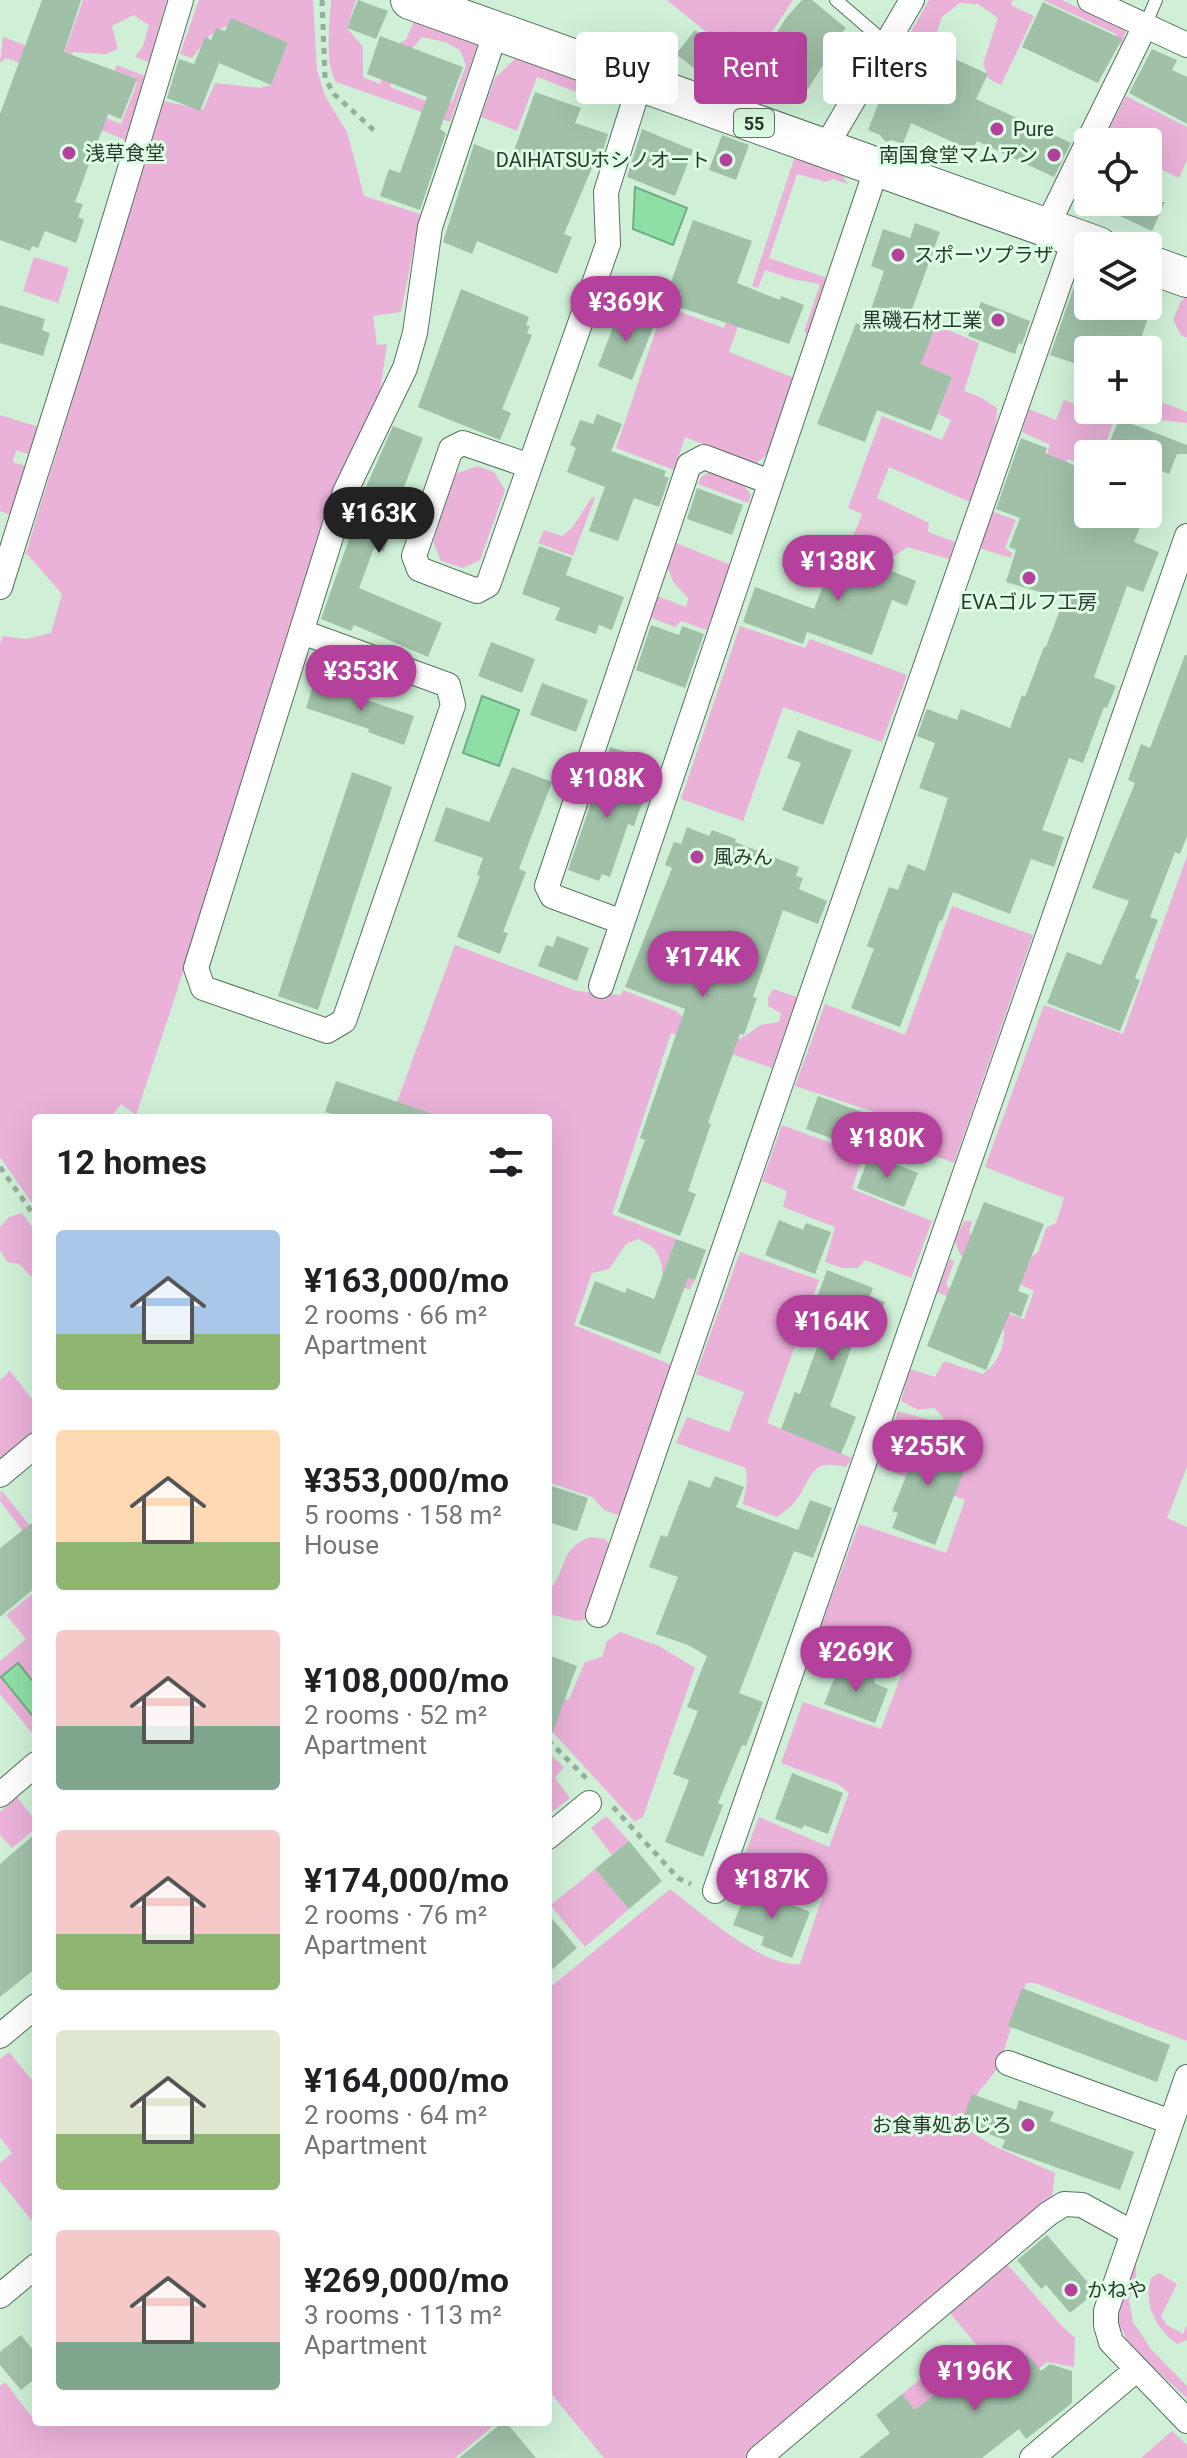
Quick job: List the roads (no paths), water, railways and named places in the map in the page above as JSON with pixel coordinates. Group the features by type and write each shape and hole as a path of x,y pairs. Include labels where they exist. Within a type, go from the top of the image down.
{"main road":[{"name":"55","path":"410,0 576,60"},
{"name":"55","path":"678,96 1073,237"},
{"path":"1162,269 1187,278"}],"street":[{"path":"0,587 181,0"},
{"path":"894,32 912,0"},
{"path":"1090,0 1187,45"},
{"path":"1095,128 1145,26"},
{"path":"302,632 448,685 453,705 344,1021 327,1031 203,988 196,968 345,492 405,368 415,333 430,227 496,31"},
{"path":"530,466 463,443 451,449 414,556 419,569 477,591 488,585 530,466 608,244 606,192 633,104"},
{"path":"825,148 851,104"},
{"path":"601,986 877,167"},
{"path":"598,1615 1073,237 1076,216"},
{"path":"622,922 552,896 547,886 689,465 704,457 770,482"},
{"path":"715,1891 1187,536"},
{"path":"0,1475 32,1448"},
{"path":"0,1795 32,1767"},
{"path":"552,1834 589,1803"},
{"path":"0,2036 32,2009"},
{"path":"1008,2063 1171,2122"},
{"path":"1187,2077 1106,2311 1111,2342 1187,2421"},
{"path":"759,2458 1048,2214 1064,2204 1082,2205 1131,2232"},
{"path":"0,2296 32,2269"},
{"path":"1032,2458 1136,2370"}],"lane":[{"path":"836,0 873,32"},
{"path":"1145,26 1156,0"}],"place":[{"name":"Pure","path":"997,129"},
{"name":"浅草食堂","path":"69,153"},
{"name":"南国食堂マムアン","path":"1054,155"},
{"name":"DAIHATSUホシノオート","path":"726,160"},
{"name":"スポーツプラザ","path":"898,255"},
{"name":"黒磯石材工業","path":"998,320"},
{"name":"EVAゴルフ工房","path":"1029,578"},
{"name":"風みん","path":"697,857"},
{"name":"お食事処あじろ","path":"1028,2125"},
{"name":"かねや","path":"1071,2290"}]}
